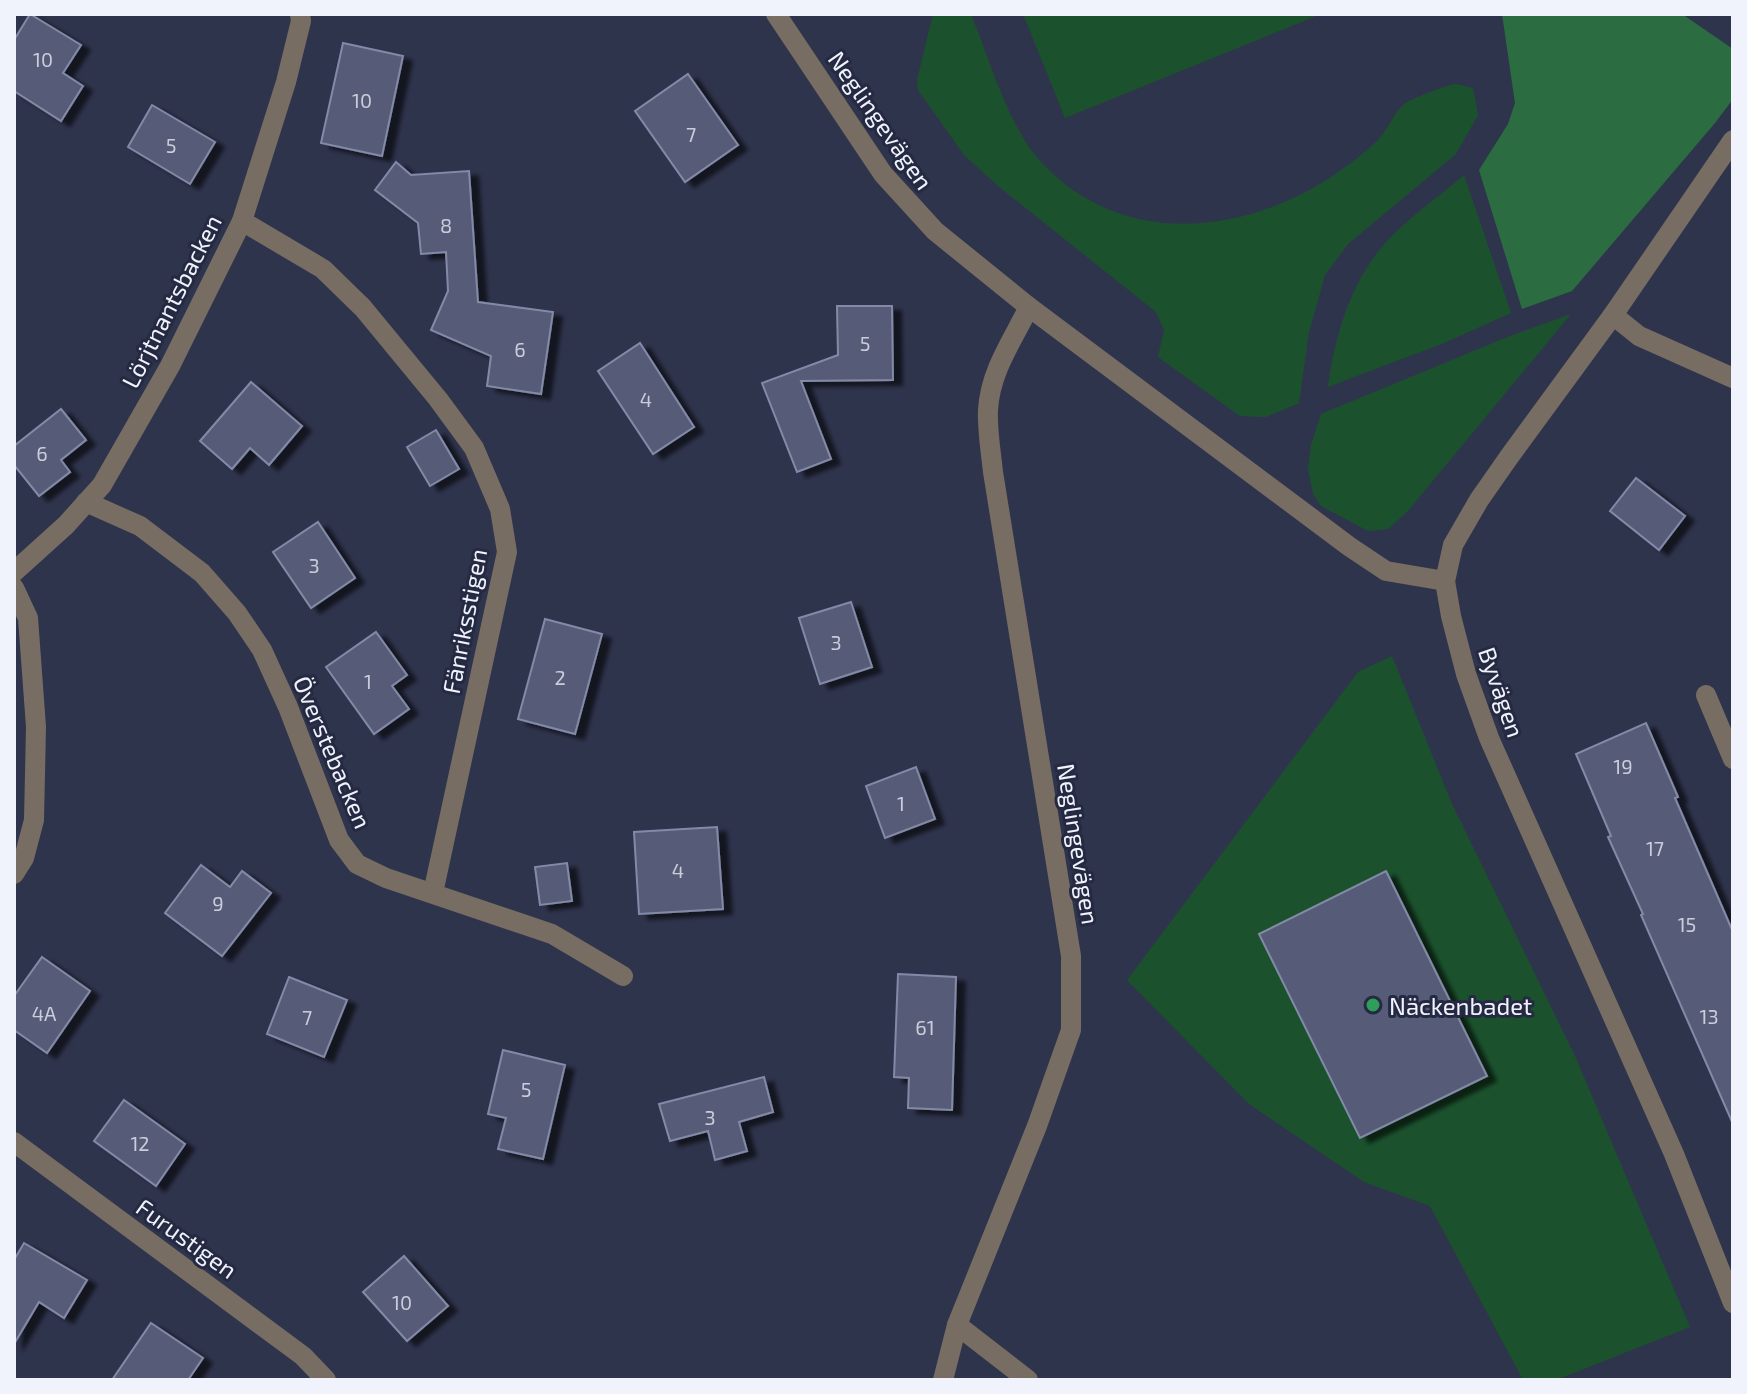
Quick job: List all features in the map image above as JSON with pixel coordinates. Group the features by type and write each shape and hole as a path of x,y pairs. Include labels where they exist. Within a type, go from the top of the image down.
{"street":[{"name":"Lörjtnantsbacken","path":"14,572 66,525 102,485 170,366 242,221 286,82 300,14"},
{"name":"Neglingevägen","path":"776,14 883,174 935,231 1029,307 1350,547 1386,571 1445,581"},
{"name":"Byvägen","path":"1733,140 1613,315 1479,500 1453,545 1445,581 1466,674 1489,738 1674,1154 1733,1303"},
{"name":"Fänriksstigen","path":"242,221 323,269 363,308 474,448 500,509 507,552 433,893"},
{"name":"Neglingevägen","path":"943,1380 957,1325 1037,1126 1071,1030 1071,956 993,472 988,411 996,373 1029,307"},
{"path":"1613,315 1639,336 1733,378"},
{"name":"Överstebacken","path":"86,502 140,526 202,573 237,613 262,650 288,707 339,840 357,864 386,878 552,934 623,976"},
{"path":"14,588 28,618 36,727 34,820 24,858 14,874"},
{"path":"1706,695 1733,759"},
{"name":"Furustigen","path":"14,1142 303,1356 326,1380"},
{"path":"957,1325 1028,1380"}],"green space":[{"path":"933,14 971,14 1010,112 1041,162 1074,191 1110,210 1148,221 1188,224 1228,220 1268,209 1306,192 1370,147 1404,104 1444,87 1455,84 1473,88 1478,115 1456,154 1348,244 1325,275 1309,332 1299,403 1266,417 1240,416 1158,357 1164,330 1156,312 998,186 964,155 918,90 917,80"},
{"path":"1023,14 1321,14 1065,118"},
{"path":"1502,14 1682,14 1733,49 1733,99 1715,123 1572,291 1522,309 1479,170 1508,124 1515,103"},
{"path":"1464,175 1511,313 1444,343 1328,387 1341,325 1367,268 1401,227"},
{"path":"1571,314 1407,512 1388,529 1368,531 1321,506 1313,494 1308,469 1311,445 1321,414"},
{"path":"1392,656 1452,804 1575,1056 1690,1327 1556,1380 1523,1380 1430,1206 1364,1182 1249,1104 1127,980 1358,672"}],"building":[{"path":"30,14 81,45 63,73 83,86 61,121 14,91 14,40"},
{"path":"343,43 403,56 382,156 321,143"},
{"path":"688,74 738,145 685,182 635,111"},
{"path":"152,105 215,142 190,184 128,147"},
{"path":"396,162 411,175 469,171 478,302 553,312 541,394 487,386 491,356 431,330 448,291 446,252 421,254 418,223 375,190"},
{"path":"837,306 892,306 893,380 801,381 831,459 797,472 762,383 838,355"},
{"path":"640,343 694,427 653,454 598,371"},
{"path":"251,382 302,426 269,465 250,448 232,469 200,441"},
{"path":"61,409 86,440 61,460 70,472 39,496 14,465 14,446"},
{"path":"436,430 459,469 430,486 407,447"},
{"path":"1636,478 1685,516 1659,550 1610,511"},
{"path":"318,522 355,578 311,608 273,552"},
{"path":"851,602 872,667 820,684 799,618"},
{"path":"545,619 602,634 575,734 518,719"},
{"path":"376,632 407,675 392,686 409,709 374,734 326,667"},
{"path":"1646,723 1733,932 1733,1124 1641,915 1576,754"},
{"path":"916,767 935,819 885,838 866,786"},
{"path":"717,827 723,909 639,914 634,832"},
{"path":"567,863 572,901 540,905 535,867"},
{"path":"201,865 230,887 242,871 271,893 222,956 165,913"},
{"name":"Näckenbadet","path":"1386,871 1487,1076 1360,1138 1259,934"},
{"path":"42,957 90,991 47,1053 14,1030 14,996"},
{"path":"898,974 956,977 952,1110 908,1108 909,1078 894,1077"},
{"path":"289,977 347,1000 324,1057 267,1034"},
{"path":"503,1050 565,1065 543,1159 498,1149 506,1118 488,1114"},
{"path":"764,1077 773,1112 739,1122 747,1151 715,1160 708,1131 670,1141 659,1104"},
{"path":"124,1100 185,1144 156,1186 94,1141"},
{"path":"24,1243 87,1280 64,1318 39,1302 14,1344 14,1260"},
{"path":"404,1256 448,1306 407,1341 363,1292"},
{"path":"151,1323 203,1358 188,1380 112,1380"}],"place":[{"name":"Näckenbadet","path":"1373,1005"}]}
